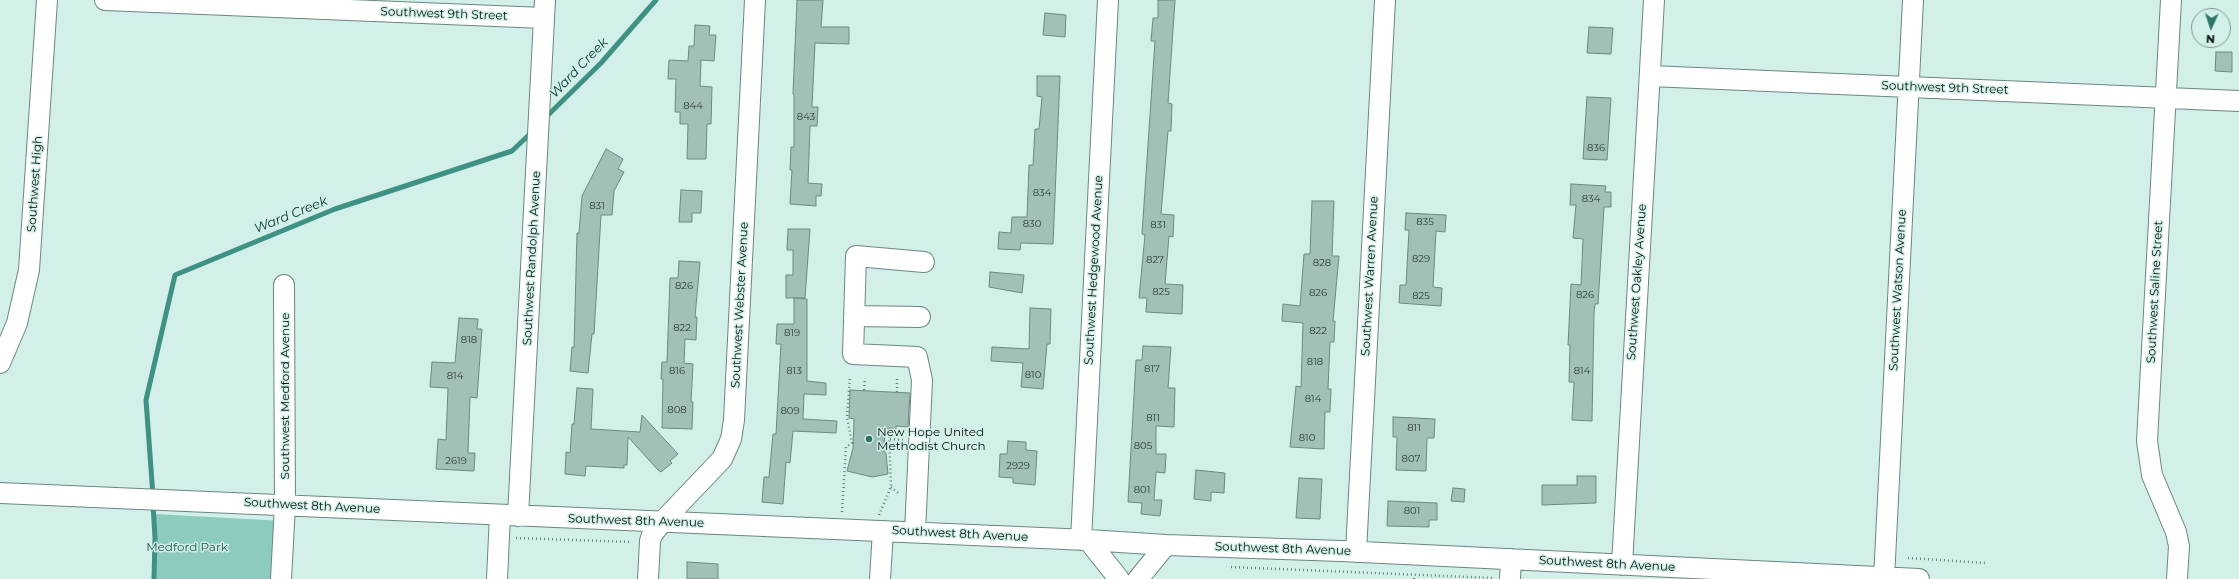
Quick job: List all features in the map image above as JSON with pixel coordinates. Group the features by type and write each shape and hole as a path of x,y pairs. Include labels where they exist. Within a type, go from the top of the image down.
{"street":[{"name":"Southwest High","path":"0,363 17,323 29,270 47,0"},
{"name":"Southwest 9th Street","path":"105,0 545,9"},
{"name":"Southwest Webster Avenue","path":"648,579 650,540 662,522 722,459 729,445 734,420 755,0"},
{"name":"Southwest Hedgewood Avenue","path":"1084,540 1108,0"},
{"name":"Southwest Warren Avenue","path":"1356,552 1385,0"},
{"name":"Southwest Oakley Avenue","path":"1622,565 1631,376 1654,0"},
{"name":"Southwest Watson Avenue","path":"1884,578 1913,0"},
{"name":"Southwest Saline Street","path":"2170,0 2147,441 2152,475 2176,532 2179,546 2177,579"},
{"name":"Southwest Randolph Avenue","path":"496,579 509,516 537,170 545,9"},
{"name":"Southwest 9th Street","path":"1650,76 2239,101"},
{"path":"915,532 922,380 917,357 853,354 856,256 924,262"},
{"name":"Southwest Medford Avenue","path":"281,579 285,505 284,285"},
{"path":"854,316 920,317"},
{"name":"Southwest 8th Avenue","path":"0,493 662,522 880,525 915,532 1166,545 1356,552 1919,579"},
{"path":"880,525 880,579"},
{"path":"1084,540 1119,579"},
{"path":"1138,579 1166,545"},
{"path":"1503,579 1511,559"}],"path":[{"path":"842,518 846,447 852,443 847,417 850,377"},
{"path":"864,390 865,378"},
{"path":"897,379 897,392"},
{"path":"880,525 891,487 889,431"},
{"path":"514,538 634,542"},
{"path":"1908,558 1986,563"},
{"path":"1223,567 1503,579"}],"green space":[{"name":"Medford Park","path":"154,514 284,521 281,579 154,579"}],"building":[{"path":"797,0 823,0 821,27 849,27 849,44 815,43 812,107 818,107 817,126 810,126 808,183 822,184 821,196 816,196 816,206 790,204 792,170 790,170 791,147 794,147 793,94"},
{"path":"1158,0 1175,0 1168,103 1172,104 1171,131 1168,131 1161,214 1174,215 1173,237 1169,236 1165,284 1183,285 1182,314 1146,312 1147,298 1139,298 1145,235 1142,234 1155,41 1151,41 1153,18 1158,18"},
{"path":"1045,13 1066,15 1065,37 1043,35"},
{"path":"695,25 710,26 709,35 716,35 714,61 701,60 700,86 712,87 711,124 707,124 706,159 687,159 688,124 680,124 680,112 675,112 676,79 668,79 669,60 688,61 689,46 694,46"},
{"path":"1589,27 1613,28 1611,54 1587,53"},
{"path":"2216,52 2232,52 2232,72 2215,71"},
{"path":"1037,76 1060,76 1053,244 1021,243 1020,250 998,249 999,232 1011,233 1012,217 1027,217 1029,165 1033,165 1035,129 1039,129 1042,97 1037,96"},
{"path":"1587,97 1611,98 1607,160 1583,159"},
{"path":"606,149 623,159 618,169 624,172 614,191 612,215 601,215 594,334 592,334 588,373 570,371 572,347 574,347 577,233 579,233 582,196"},
{"path":"1571,184 1606,186 1605,192 1611,192 1611,207 1604,207 1598,304 1595,304 1594,313 1592,421 1572,420 1574,382 1569,382 1570,345 1568,345 1571,284 1581,285 1583,239 1573,238 1576,205 1570,205"},
{"path":"681,190 702,191 701,213 692,213 692,222 679,222"},
{"path":"1312,201 1334,201 1332,256 1339,256 1333,321 1335,321 1334,342 1330,342 1328,389 1331,389 1330,412 1325,412 1324,449 1290,447 1296,386 1301,387 1303,323 1282,321 1283,304 1300,306 1304,254 1310,254"},
{"path":"1406,213 1446,215 1445,232 1436,231 1433,287 1442,288 1441,306 1399,303 1400,285 1406,285 1409,230 1405,230"},
{"path":"788,229 810,229 805,298 786,298 786,275 793,275 793,250 787,250"},
{"path":"679,261 700,262 695,317 697,317 696,340 685,339 684,363 693,364 691,402 693,402 692,429 662,428 663,379 661,379 662,362 667,362 670,278 678,278"},
{"path":"990,272 1024,275 1022,293 989,287"},
{"path":"794,298 807,299 807,381 826,383 826,395 804,394 803,419 837,421 836,433 793,431 790,463 786,462 783,504 762,502 764,477 769,477 773,434 776,434 781,344 776,344 777,324 794,324"},
{"path":"1030,308 1051,309 1050,344 1047,344 1043,389 1021,387 1023,363 991,361 992,347 1029,349"},
{"path":"459,318 478,319 477,329 482,329 477,398 470,397 468,453 475,453 474,471 436,469 438,439 446,440 448,388 430,387 432,362 455,363"},
{"path":"1143,346 1171,347 1168,388 1175,388 1174,427 1156,426 1156,454 1166,454 1165,473 1156,472 1154,500 1162,500 1160,516 1141,514 1142,503 1128,502 1136,360 1142,360"},
{"path":"577,388 593,389 591,429 640,432 642,415 678,454 670,461 672,463 661,472 628,437 627,465 624,465 624,468 586,466 585,476 565,474 566,452 570,453"},
{"name":"New Hope United Methodist Church","path":"850,390 910,393 908,427 896,426 896,429 885,428 884,452 886,453 888,474 872,477 847,471 853,448 854,419 849,418"},
{"path":"1393,417 1435,419 1434,438 1427,438 1426,471 1396,470 1397,437 1393,437"},
{"path":"1008,441 1026,442 1026,450 1037,451 1035,485 1013,483 1013,478 999,477 1000,454 1007,454"},
{"path":"1196,470 1225,473 1224,493 1211,492 1211,501 1194,499"},
{"path":"1577,476 1596,476 1596,503 1542,505 1542,485 1577,485"},
{"path":"1299,478 1322,479 1320,519 1296,518"},
{"path":"1453,488 1465,489 1464,502 1451,501"},
{"path":"1388,501 1437,503 1437,520 1429,520 1429,527 1387,526"},
{"path":"687,562 718,564 718,579 687,579"}],"waterway":[{"name":"Ward Creek","path":"544,119 601,63 656,0"},
{"name":"Ward Creek","path":"153,496 146,400 175,275 335,209 512,151 532,132"},
{"name":"Ward Creek","path":"153,504 155,538 154,579"}],"place":[{"name":"New Hope United Methodist Church","path":"869,439"}]}
